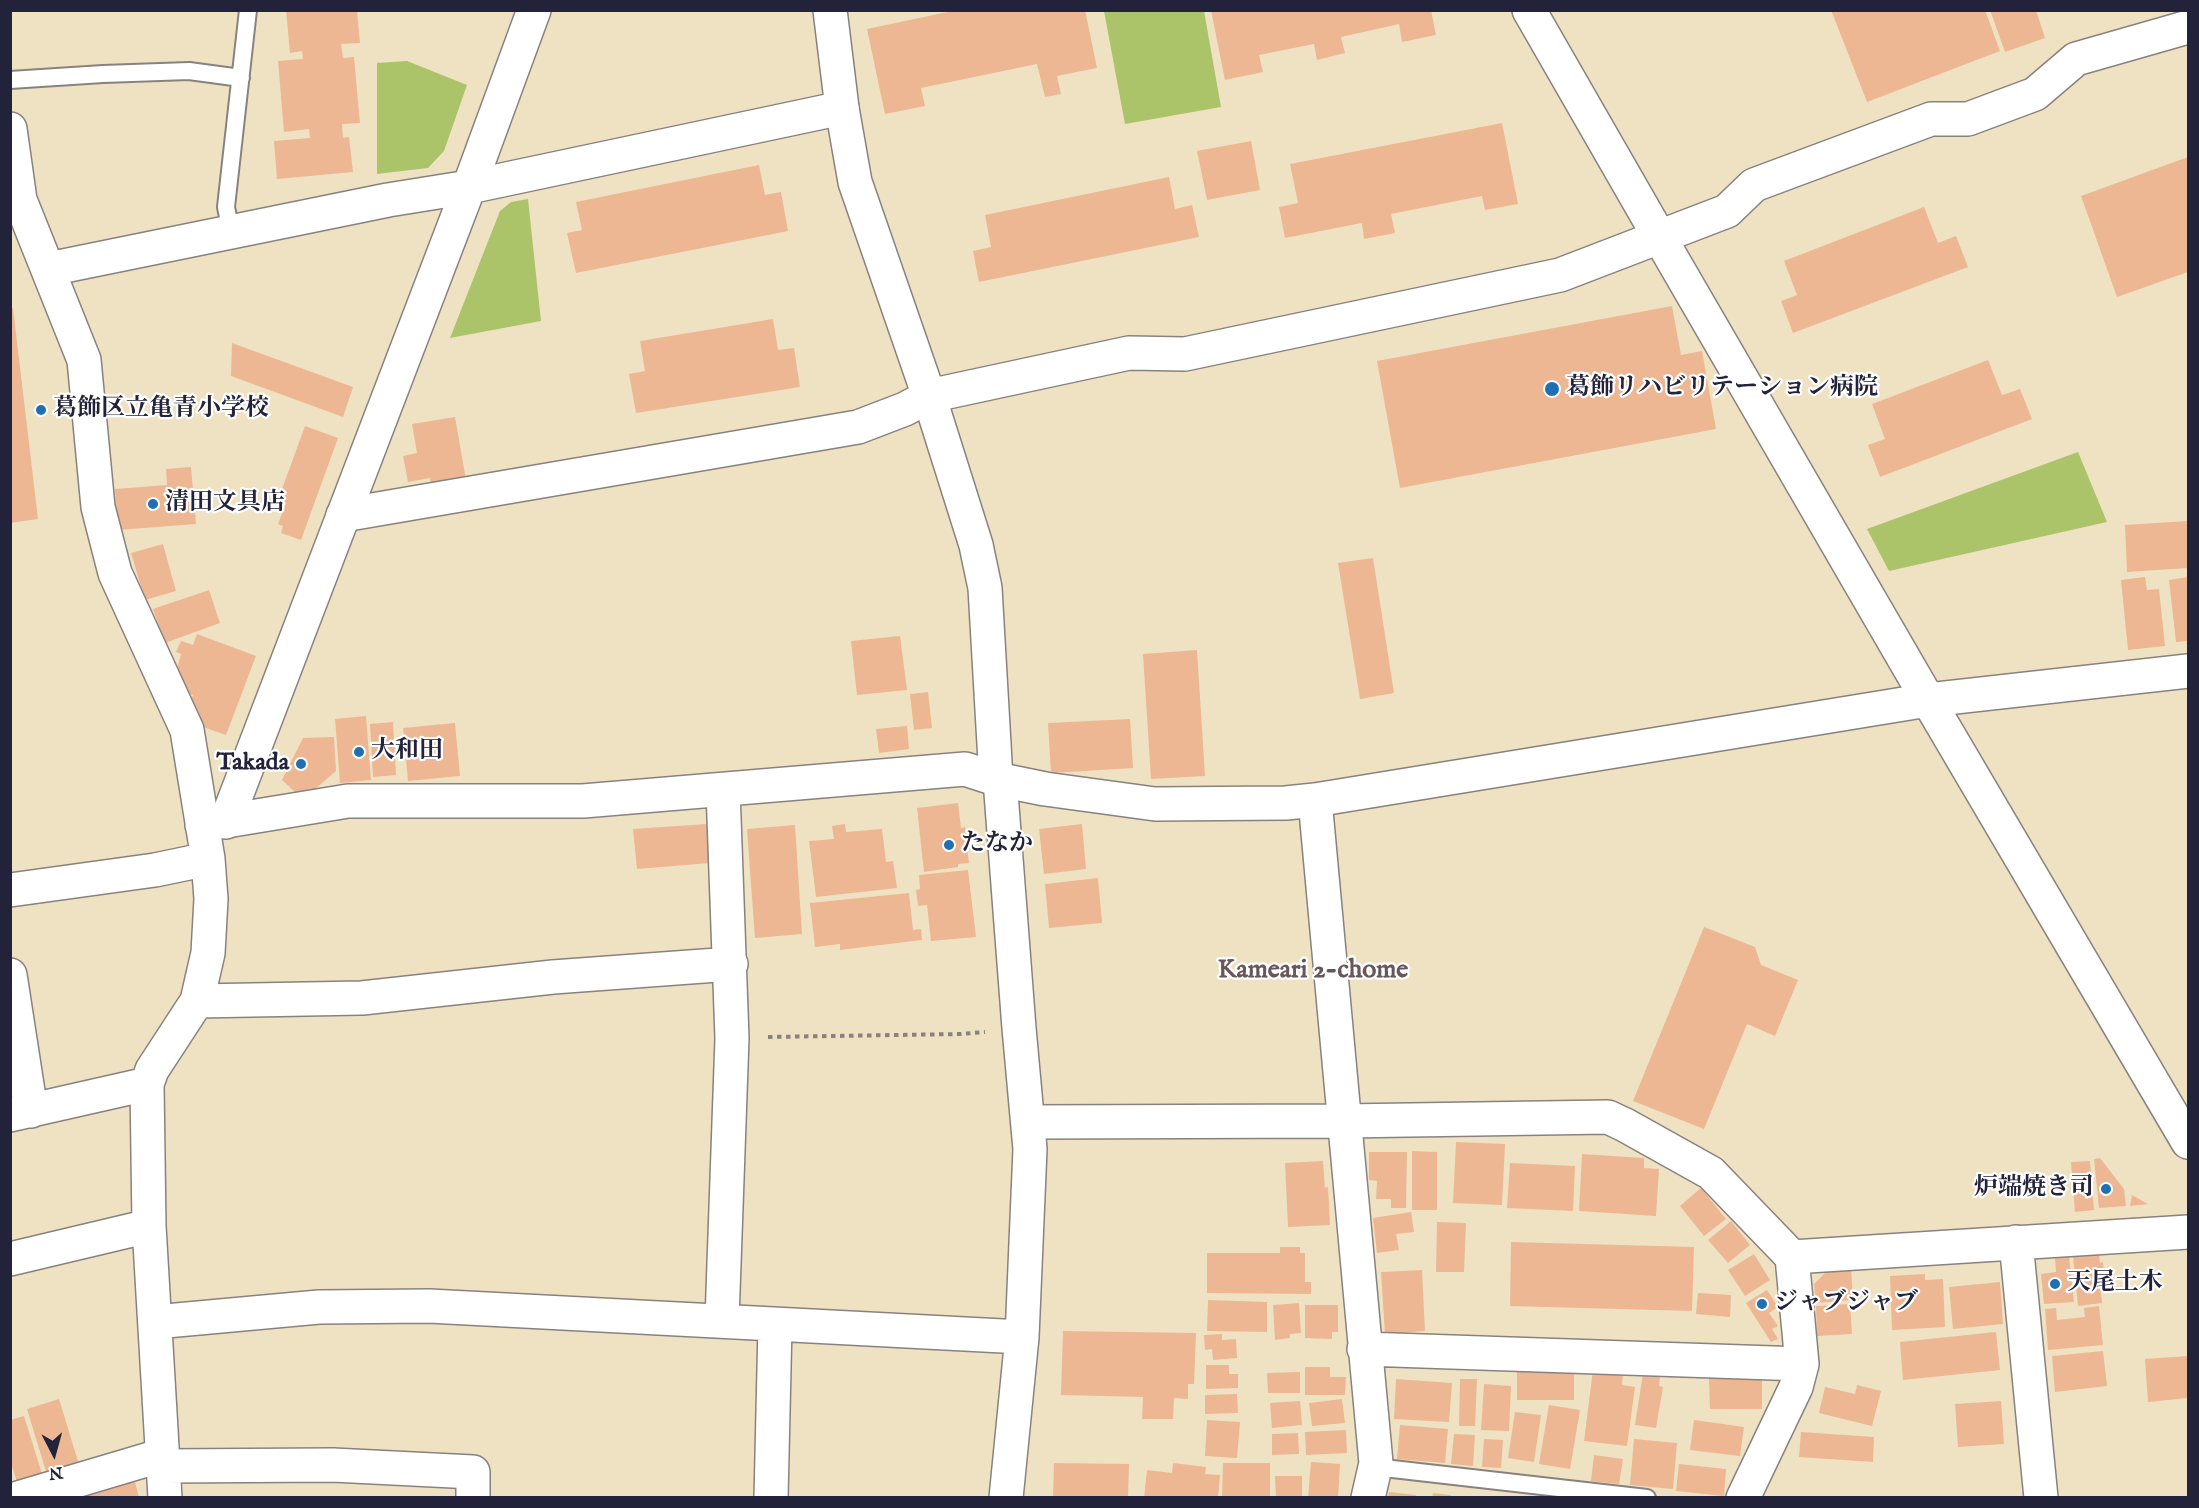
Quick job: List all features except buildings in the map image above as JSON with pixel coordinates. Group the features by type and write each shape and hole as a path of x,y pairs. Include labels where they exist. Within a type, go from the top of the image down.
{"street":[{"path":"163,1473 149,1226 147,1084 152,1070 197,1001 208,952 211,899 208,859 214,824 344,516 534,10"},
{"path":"830,10 842,108 855,182 929,396 976,545 985,588 998,779 1030,1149 1022,1337 1006,1497"},
{"path":"1529,10 1928,700 2188,1142"},
{"path":"344,516 858,427 905,409 929,396 1129,353 1185,354 1560,275 1726,211 1754,184 1931,119 1968,119 2035,94 2076,59 2188,27"},
{"path":"49,269 388,200 469,187 842,108"},
{"path":"10,129 20,200 84,360 98,507 115,573 187,730 214,824"},
{"path":"214,824 348,801 583,801 965,769 1045,789 1155,804 1286,803 1928,700 2188,671"},
{"path":"722,1320 732,1038 723,790"},
{"path":"1315,800 1364,1349 1371,1482"},
{"path":"10,890 155,870 208,859"},
{"path":"197,1001 362,998 554,977 731,964"},
{"path":"10,975 21,1113 147,1084"},
{"path":"1028,1122 1608,1117 1711,1173 1792,1257 1802,1364 1796,1387 1743,1497"},
{"path":"10,1259 149,1226"},
{"path":"1792,1257 2188,1232"},
{"path":"2016,1242 2041,1497"},
{"path":"154,1322 320,1307 418,1306 1022,1337"},
{"path":"771,1497 775,1325"},
{"path":"1364,1349 1802,1364"},
{"path":"18,1497 163,1473 333,1465 473,1472 473,1497"}],"lane":[{"path":"231,232 226,207 248,10"},
{"path":"10,80 189,71 241,78"},
{"path":"1371,1482 1647,1497"}],"path":[{"path":"732,1038 961,1034 1019,1028"}],"green space":[{"path":"1104,11 1204,11 1221,107 1125,124"},
{"path":"407,61 467,85 444,151 428,168 377,174 377,63"},
{"path":"528,199 541,321 450,338 500,211 511,202"},
{"path":"2078,452 2107,522 1889,571 1867,529"}],"place":[{"name":"葛飾リハビリテーション病院","path":"1552,389"},
{"name":"葛飾区立亀青小学校","path":"41,410"},
{"name":"清田文具店","path":"153,504"},
{"name":"大和田","path":"359,752"},
{"name":"Takada","path":"301,764"},
{"name":"たなか","path":"949,845"},
{"name":"炉端焼き司","path":"2106,1189"},
{"name":"天尾土木","path":"2055,1284"},
{"name":"ジャブジャブ","path":"1762,1304"}],"district":[{"name":"Kameari 2-chome","path":"1313,972"}]}
